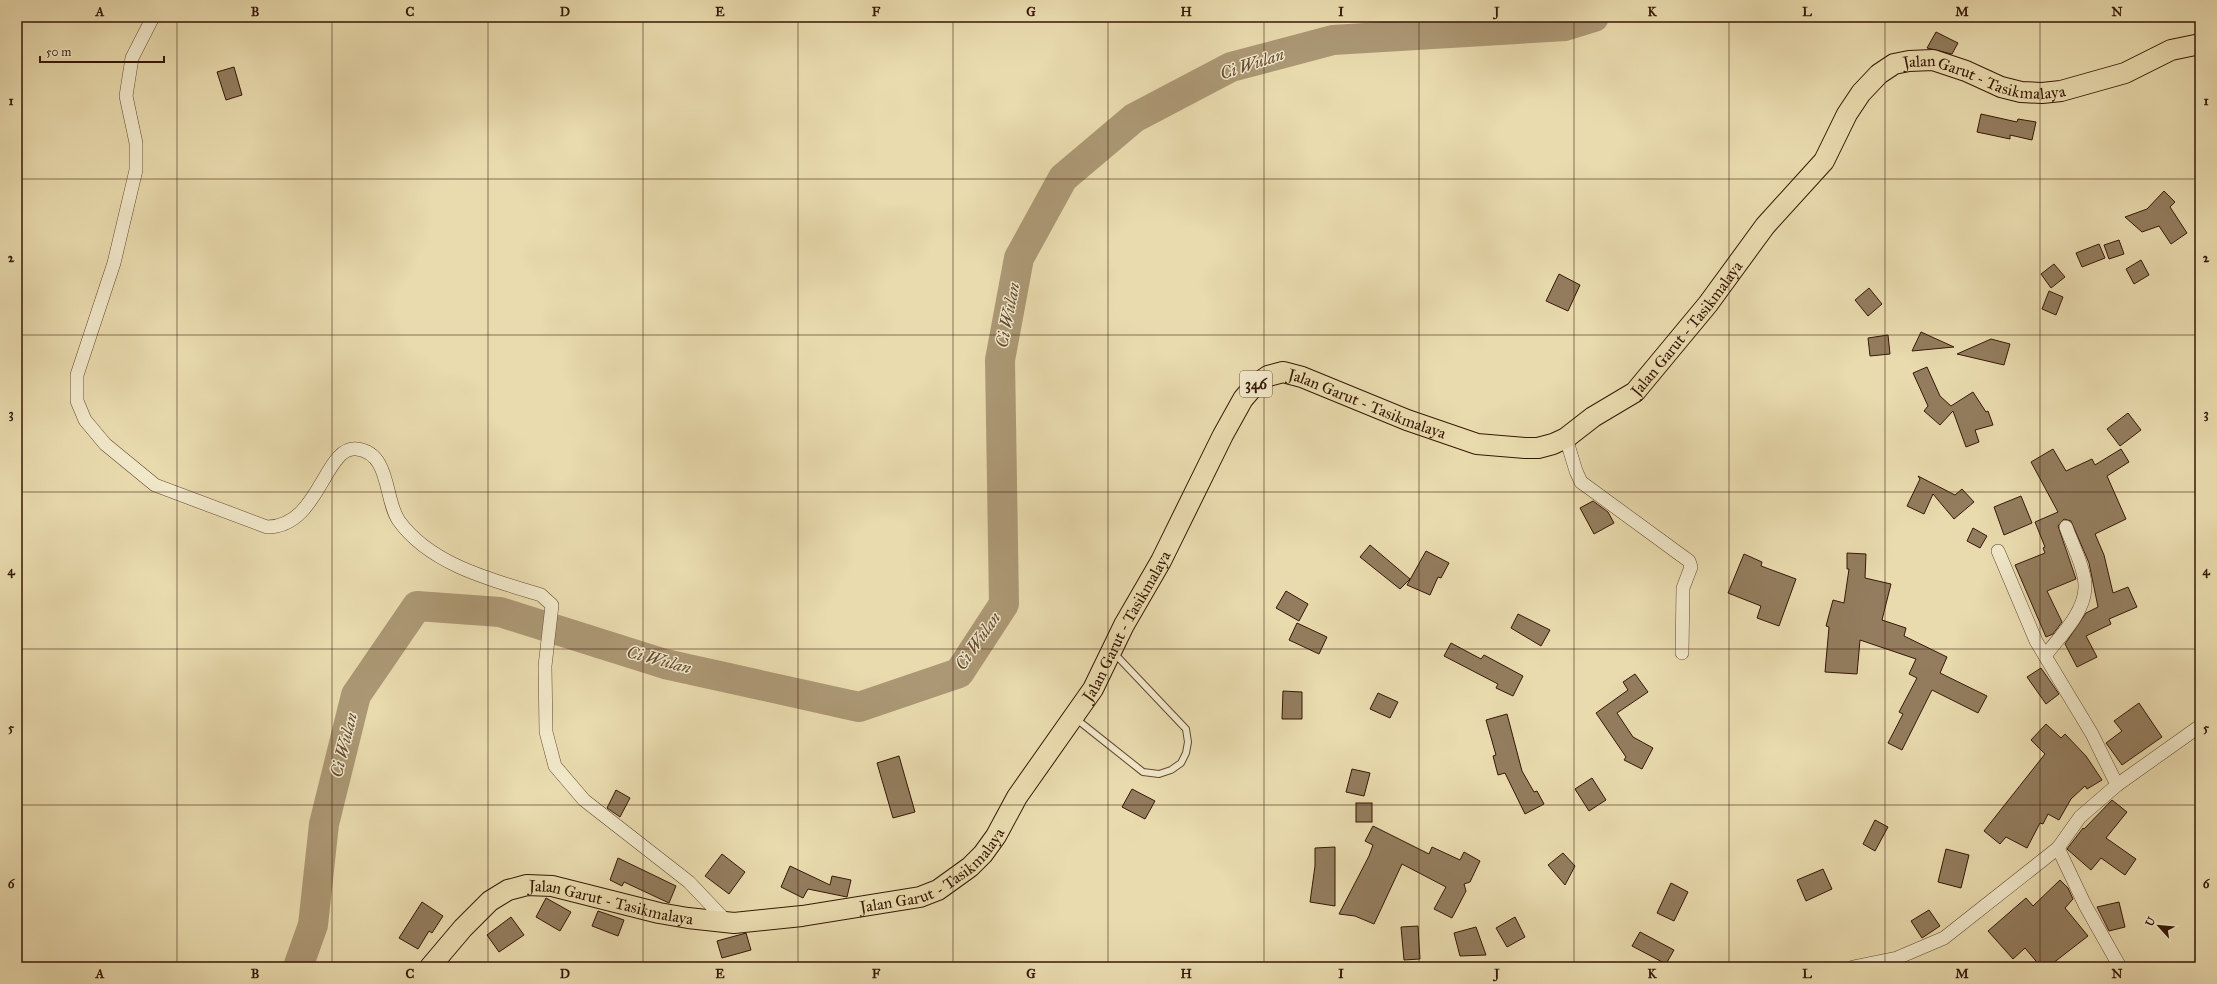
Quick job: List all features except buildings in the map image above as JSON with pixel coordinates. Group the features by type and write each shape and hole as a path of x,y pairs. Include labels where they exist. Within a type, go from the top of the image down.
{"main road":[{"name":"Jalan Garut - Tasikmalaya","path":"430,967 462,928 490,901 508,890 527,885 552,886 659,913 688,918 734,922 755,922 802,916 920,897 938,890 970,867 983,854 996,836 1017,797 1093,689 1124,625 1161,561 1236,411 1254,385 1268,376 1282,372 1302,377 1406,420 1477,444 1538,448 1566,438 1593,417 1635,392 1708,304 1765,226 1824,161 1847,114 1861,93 1879,74 1894,64 1909,61 1933,60 1966,71 2001,87 2021,92 2042,93 2061,91 2125,73 2171,50 2200,44"}],"street":[{"path":"153,17 132,58 128,76 126,96 136,143 136,170 114,263 78,375 77,401 85,420 105,444 155,485 246,521 267,527 280,527 301,514 337,457 358,449 369,453 378,462 387,482 392,507 398,520 415,538 441,559 541,595 552,606 545,666 546,732 555,766 584,800 688,882 726,921"},
{"path":"1566,438 1576,472 1581,482 1689,561 1691,567 1683,588 1682,653"},
{"path":"2045,656 2078,612 2084,595 2084,580 2066,527"},
{"path":"1998,551 2036,641 2092,734 2117,785"},
{"path":"1853,967 1897,958 1944,938 2058,848 2080,817 2117,785 2200,726"},
{"path":"2058,848 2084,905 2120,967"}],"lane":[{"path":"1073,716 1143,772 1159,774 1171,770 1181,764 1186,753 1188,742 1186,729 1112,650"}],"waterway":[{"name":"Ci Wulan","path":"298,967 313,925 324,824 356,695 417,606 500,612 665,664 859,707 959,673 1004,604 1000,360 1019,258 1063,178 1134,118 1231,67 1333,40 1565,26 1594,17"}]}
